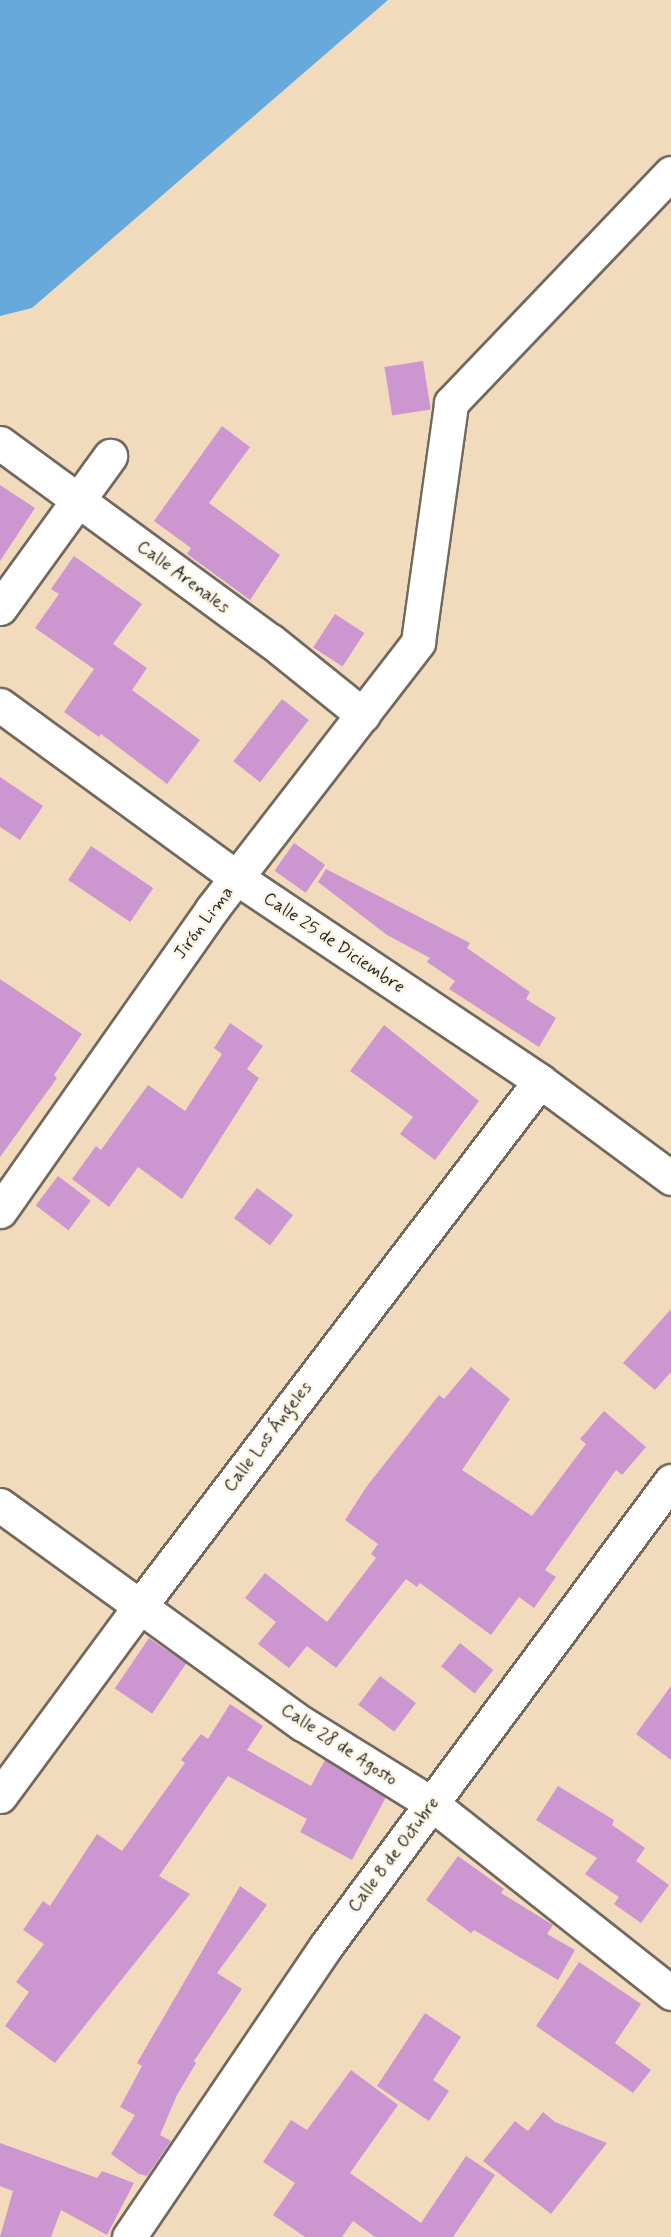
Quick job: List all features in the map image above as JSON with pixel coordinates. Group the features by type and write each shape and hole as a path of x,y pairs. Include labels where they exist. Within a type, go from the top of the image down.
{"street":[{"name":"Jirón Lima","path":"0,1211 237,878 418,642 451,403 671,173"},
{"name":"Calle Arenales","path":"0,443 271,642 363,715"},
{"path":"0,608 110,456"},
{"name":"Calle 25 de Diciembre","path":"0,705 237,878 540,1081 671,1178"},
{"name":"Calle Los Ángeles","path":"0,1796 140,1606 540,1081"},
{"name":"Calle 8 de Octubre","path":"129,2237 326,1946 671,1481"},
{"name":"Calle 28 de Agosto","path":"0,1505 303,1724 432,1804 671,1994"}],"water":[{"path":"0,0 388,0 32,308 0,316"}],"building":[{"path":"423,361 431,409 392,415 384,367"},
{"path":"222,426 250,447 209,503 280,555 250,600 187,554 191,548 154,521"},
{"path":"0,485 35,508 0,561"},
{"path":"74,556 142,604 113,644 147,668 132,690 200,740 167,784 101,734 99,737 64,712 94,669 35,628 59,594 51,589"},
{"path":"335,614 364,633 343,667 313,648"},
{"path":"282,699 309,720 260,782 233,761"},
{"path":"0,777 43,806 20,840 0,827"},
{"path":"294,843 325,865 306,893 274,871"},
{"path":"91,846 153,888 130,922 68,880"},
{"path":"326,869 470,943 467,948 530,992 526,999 556,1018 539,1047 449,989 455,981 427,962 430,958 387,935 318,882"},
{"path":"0,979 82,1034 54,1075 57,1078 0,1157"},
{"path":"230,1023 263,1046 247,1069 259,1078 182,1199 138,1167 109,1207 72,1179 96,1146 101,1150 148,1085 185,1111 222,1054 214,1048"},
{"path":"384,1025 479,1101 435,1160 400,1134 413,1117 350,1071"},
{"path":"58,1176 91,1201 68,1230 36,1206"},
{"path":"257,1188 293,1215 270,1245 234,1218"},
{"path":"671,1309 671,1372 655,1390 623,1363"},
{"path":"471,1367 510,1399 462,1470 532,1516 586,1444 580,1439 604,1411 646,1447 622,1475 616,1470 545,1570 556,1577 534,1608 519,1597 491,1635 420,1583 417,1587 406,1579 336,1668 307,1646 289,1668 258,1644 276,1622 245,1598 265,1573 327,1622 376,1558 371,1554 378,1544 345,1520 367,1486 439,1395 444,1399"},
{"path":"149,1638 186,1663 152,1714 115,1689"},
{"path":"460,1643 493,1670 475,1693 441,1666"},
{"path":"380,1676 416,1703 394,1732 358,1705"},
{"path":"671,1686 671,1760 636,1734"},
{"path":"230,1704 263,1726 247,1750 311,1786 325,1760 386,1797 352,1860 300,1832 307,1819 228,1776 159,1876 190,1894 55,2063 5,2026 29,1992 16,1982 44,1944 23,1930 43,1901 50,1906 97,1834 122,1851 185,1763 181,1760 201,1734 208,1739"},
{"path":"558,1786 614,1820 612,1825 645,1848 636,1861 669,1885 641,1923 614,1904 619,1897 585,1874 597,1858 536,1820"},
{"path":"458,1856 504,1889 501,1893 553,1925 547,1934 575,1950 558,1980 474,1930 471,1933 426,1900"},
{"path":"240,1886 267,1905 217,1973 242,1989 194,2061 196,2063 177,2095 160,2135 171,2141 147,2176 139,2174 111,2154 135,2115 120,2107 142,2066 137,2063"},
{"path":"579,1962 641,2004 615,2043 651,2070 633,2093 536,2026"},
{"path":"425,2013 461,2037 433,2080 449,2091 429,2121 377,2086"},
{"path":"351,2070 398,2105 350,2173 421,2223 466,2156 495,2175 453,2237 375,2237 353,2221 342,2237 305,2237 273,2215 295,2183 263,2162 291,2120 307,2130"},
{"path":"543,2112 555,2122 607,2143 551,2214 483,2161 515,2121 528,2131"},
{"path":"0,2143 97,2178 102,2171 134,2183 107,2235 61,2210 51,2237 0,2237 13,2191 0,2186"}]}
